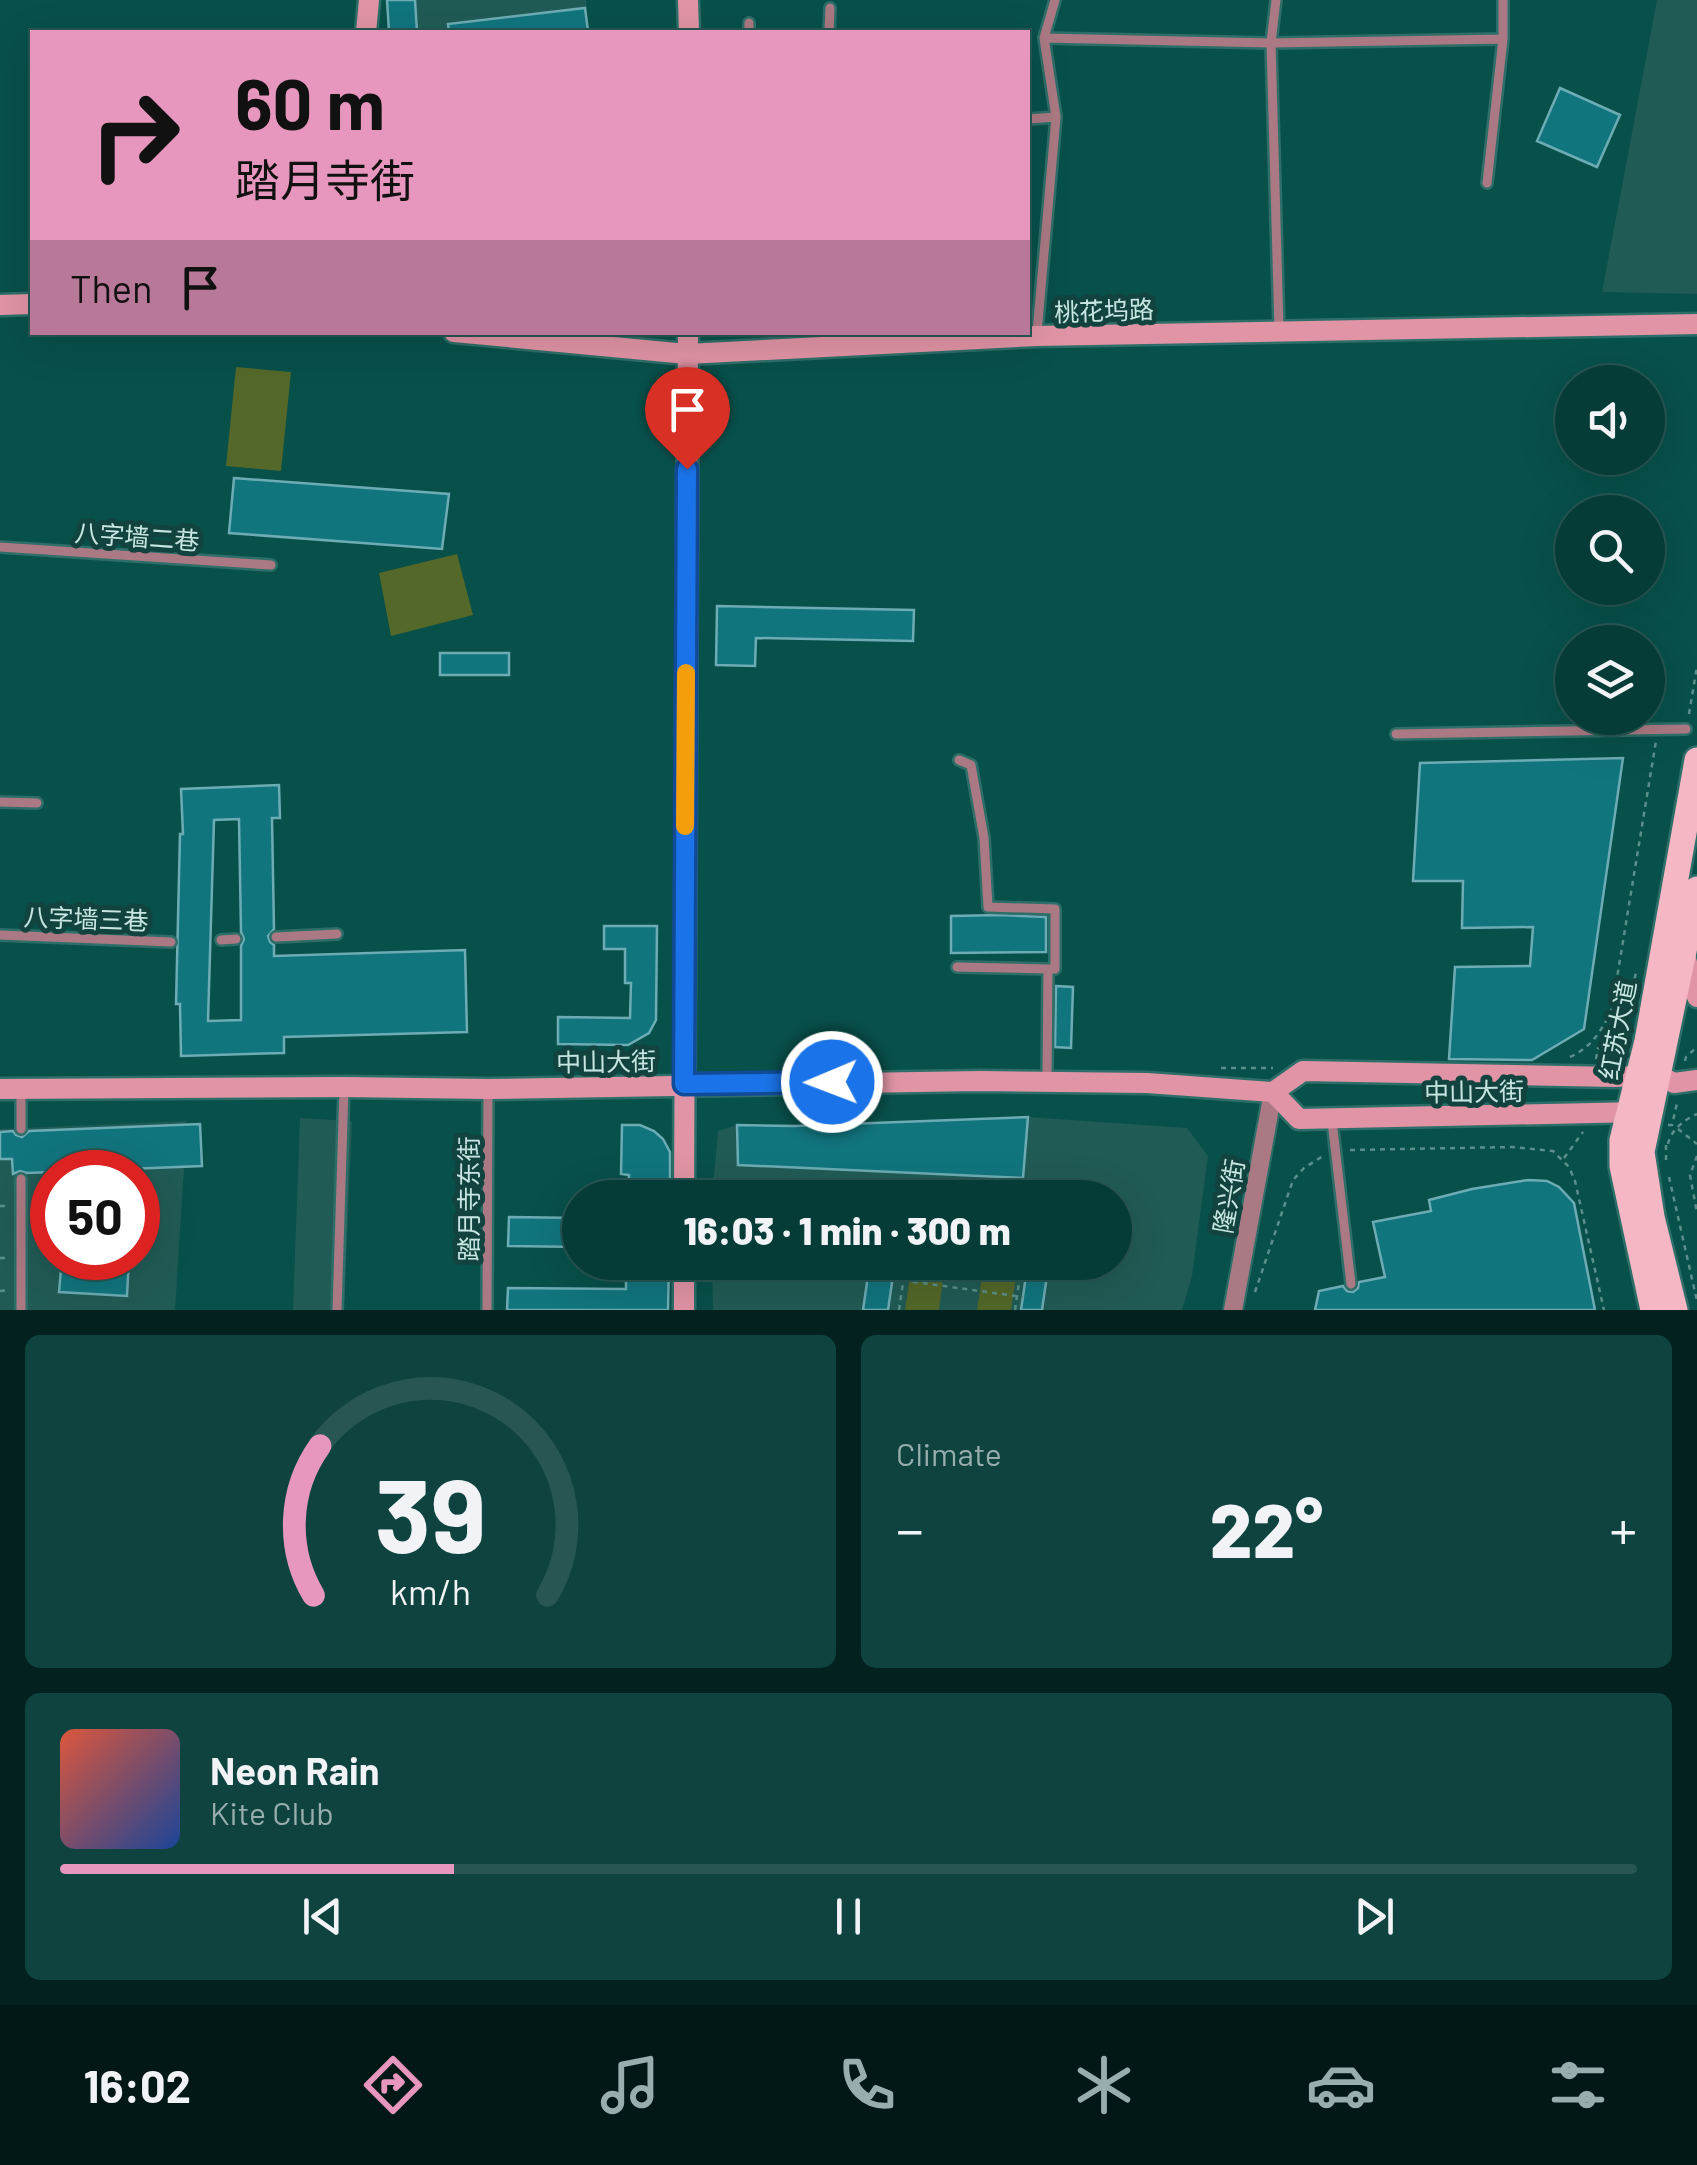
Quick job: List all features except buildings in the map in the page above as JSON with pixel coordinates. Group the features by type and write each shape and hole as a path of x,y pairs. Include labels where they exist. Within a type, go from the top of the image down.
{"main road":[{"name":"红苏大道","path":"1675,1310 1652,1217 1642,1152 1657,1119 1657,1078 1697,760"},
{"name":"红苏大道","path":"1657,1078 1697,889"},
{"name":"红苏大道","path":"1653,1310 1622,1166 1622,1140 1657,1119"}],"street":[{"path":"366,30 369,0"},
{"path":"688,0 689,30"},
{"path":"0,305 30,304"},
{"name":"桃花坞路","path":"518,335 687,343 1697,324"},
{"path":"684,1180 687,343"},
{"path":"1684,951 1697,997"},
{"name":"中山大街","path":"10,1090 1048,1082 1148,1083 1273,1092 1303,1071 1697,1080"},
{"name":"中山大街","path":"1273,1092 1299,1118 1657,1119"},
{"name":"隆兴街","path":"1233,1310 1273,1092"},
{"path":"684,1280 684,1310"}],"lane":[{"path":"1036,336 1056,117 1044,38 1055,0"},
{"path":"1276,0 1271,42 1278,332"},
{"path":"1487,183 1504,39 1503,0"},
{"path":"829,30 830,8"},
{"path":"1044,38 1271,42 1504,39"},
{"path":"1030,118 1056,117"},
{"name":"八字墙二巷","path":"0,546 271,565"},
{"path":"1665,730 1686,729"},
{"path":"1396,734 1555,732"},
{"path":"957,967 1055,969 1056,909 988,908 984,838 972,764 959,760"},
{"path":"0,802 36,803"},
{"path":"276,937 337,934"},
{"name":"八字墙三巷","path":"0,935 171,942"},
{"path":"220,940 236,939"},
{"path":"1048,969 1048,1082"},
{"path":"337,1310 344,1087"},
{"name":"踏月寺东街","path":"487,1310 488,1089"},
{"path":"10,1090 21,1129"},
{"path":"1332,1118 1351,1284"},
{"path":"21,1180 21,1310"}],"path":[{"path":"1559,1061 1592,1042 1612,1008 1657,735"},
{"path":"1592,1042 1598,1048"},
{"path":"1686,1057 1697,1047"},
{"path":"1206,1068 1284,1068"},
{"path":"1657,1119 1697,1114"},
{"path":"1657,1119 1697,1144"},
{"path":"1657,1119 1669,1138 1666,1167 1697,1301"},
{"path":"1563,1159 1586,1129"},
{"path":"1255,1292 1294,1180 1322,1156 1343,1150 1513,1148 1553,1151 1563,1159 1581,1200 1604,1310"},
{"path":"1697,1156 1690,1175 1697,1213"},
{"path":"899,1310 904,1280 1020,1296"},
{"path":"1016,1310 1021,1280"}],"shaded area":[{"path":"387,0 586,0 588,30 389,30"},
{"path":"1657,0 1697,0 1697,294 1602,292"},
{"path":"1028,1117 1187,1128 1208,1156 1192,1276 1182,1310 713,1310 712,1280 1132,1280 1132,1180 714,1180 718,1131 737,1125 739,1165 796,1169 794,1126"},
{"path":"300,1118 352,1121 344,1310 293,1310"},
{"path":"187,1121 175,1310 0,1310 0,1129"}],"green space":[{"path":"236,367 291,372 281,471 226,466"},
{"path":"457,554 473,615 391,636 379,573"},
{"path":"909,1280 943,1280 939,1310 905,1310"},
{"path":"981,1280 1015,1280 1011,1310 977,1310"}],"slow traffic":[{"path":"685,826 686,673"}],"route":[{"path":"687,469 684,1084 832,1082"}]}
